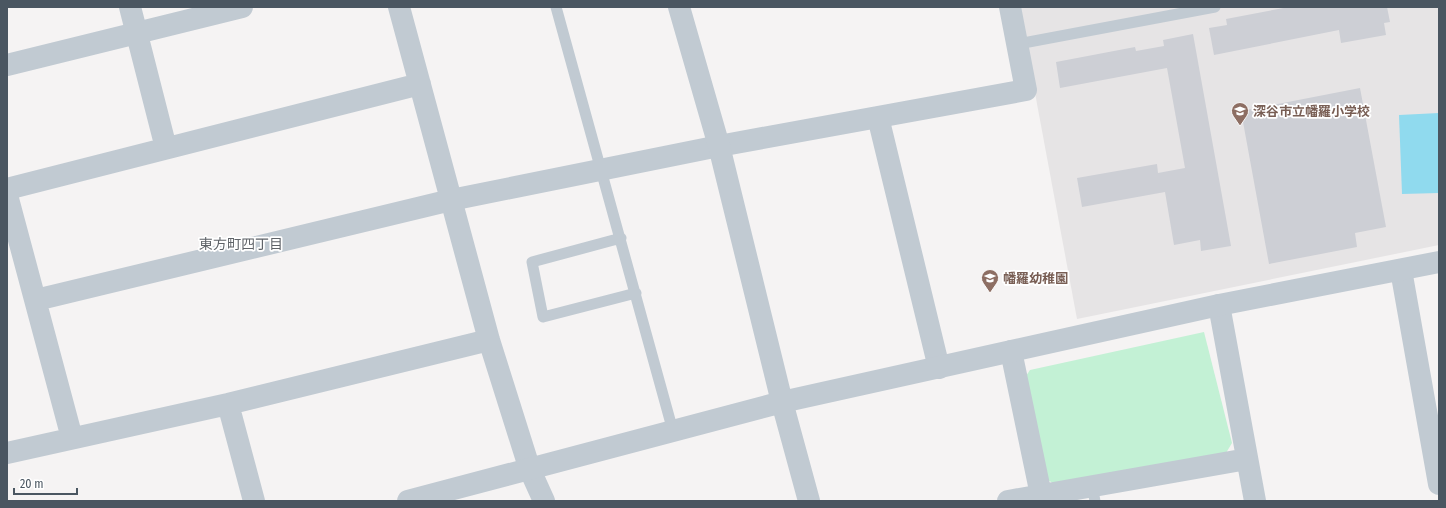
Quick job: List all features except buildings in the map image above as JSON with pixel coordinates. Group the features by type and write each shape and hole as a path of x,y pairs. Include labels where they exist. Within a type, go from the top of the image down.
{"street":[{"path":"130,7 166,148"},
{"path":"7,65 242,7"},
{"path":"399,7 489,340 530,470 544,501"},
{"path":"36,300 451,200 719,146 1026,90 1010,7"},
{"path":"683,8 719,146 782,402 810,501"},
{"path":"7,189 420,84"},
{"path":"878,117 940,368"},
{"path":"7,195 72,438"},
{"path":"408,501 530,470 782,402 1219,305 1439,262"},
{"path":"1401,270 1433,415 1439,484"},
{"path":"1219,305 1255,501"},
{"path":"7,453 228,404 489,340"},
{"path":"1011,351 1041,495"},
{"path":"228,404 254,501"},
{"path":"1008,501 1041,495 1094,494 1248,459"}],"lane":[{"path":"556,7 602,169 673,431"},
{"path":"1018,44 1215,7"},
{"path":"621,238 532,262 543,317 636,293"}],"shaded area":[{"name":"深谷市立幡羅小学校","path":"1019,7 1439,7 1439,245 1077,319"}],"green space":[{"path":"1204,332 1232,443 1226,453 1053,483 1044,478 1024,379 1030,370"}],"water":[{"path":"1439,113 1439,193 1402,194 1399,115"}],"place":[{"name":"深谷市立幡羅小学校","path":"1240,126"},
{"name":"幡羅幼稚園","path":"990,293"}],"district":[{"name":"東方町四丁目","path":"241,244"}]}
